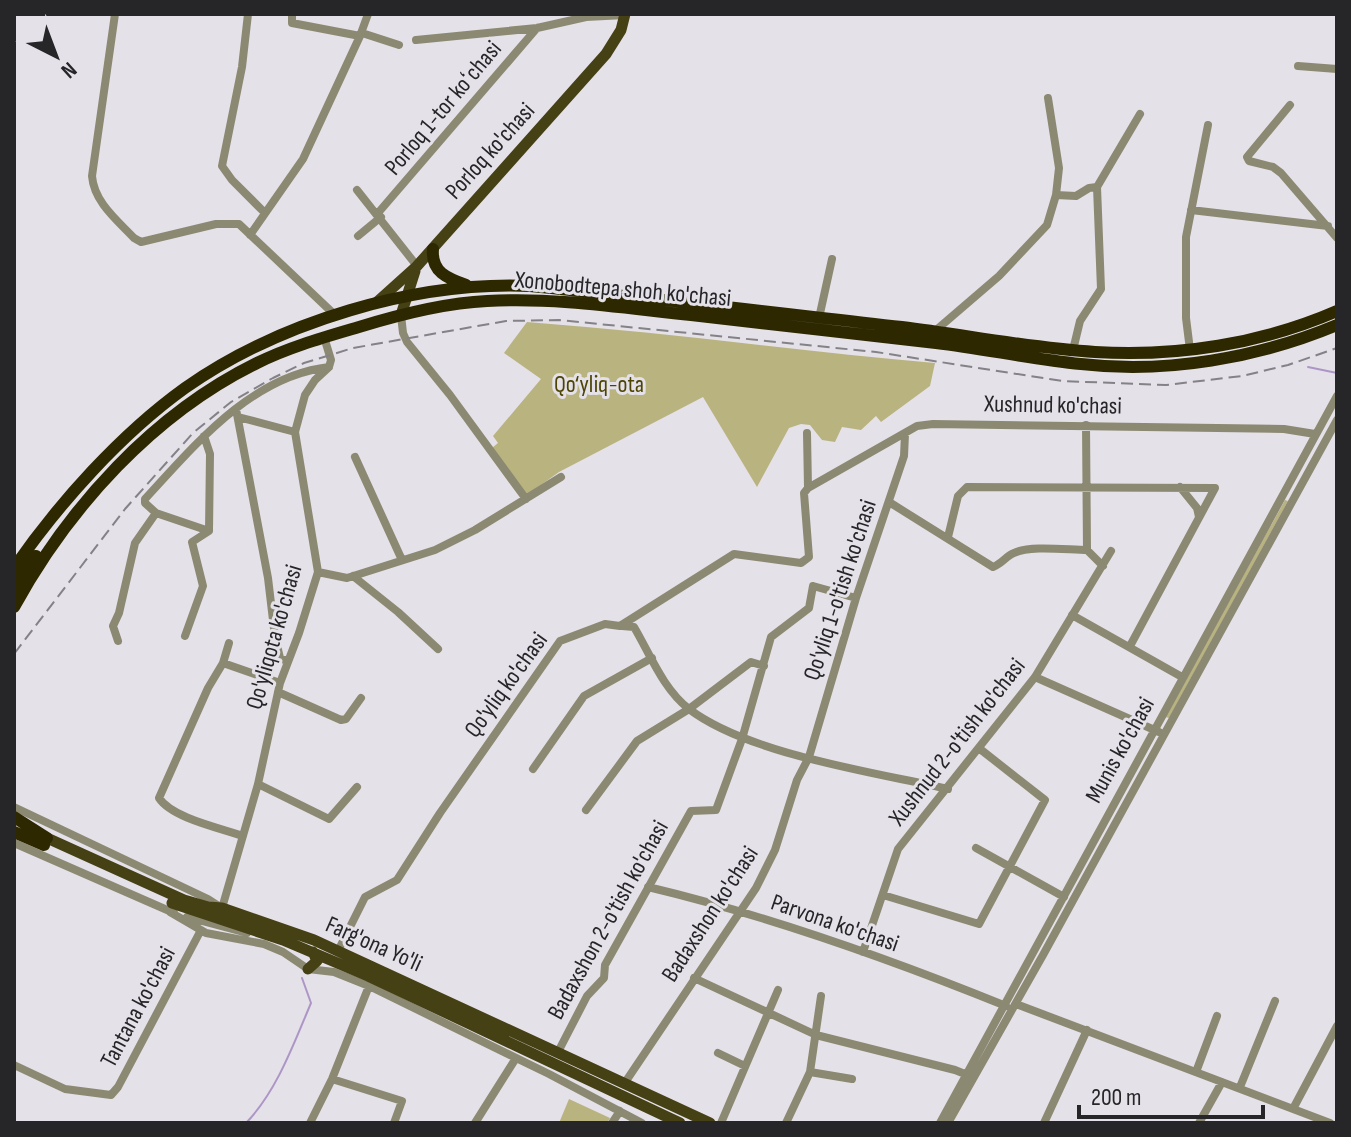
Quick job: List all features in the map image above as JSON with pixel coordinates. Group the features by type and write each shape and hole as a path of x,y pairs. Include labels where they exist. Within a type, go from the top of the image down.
{"highway":[{"path":"433,249 434,264 440,272 469,286"},
{"name":"Xonobodtepa shoh ko'chasi","path":"16,577 51,519 141,424 169,400 235,358 286,335 408,296 469,286 530,286 818,324 1080,364 1118,366 1192,363 1239,355 1298,340 1337,325"},
{"name":"Xonobodtepa shoh ko'chasi","path":"14,607 51,547 87,501 154,432 210,390 258,362 324,337 401,315 465,303 540,301 935,331 1116,353 1190,350 1273,334 1337,311"},
{"path":"16,577 87,501"},
{"name":"Farg'ona Yo'li","path":"15,814 46,842"},
{"name":"Farg'ona Yo'li","path":"14,833 46,842"}],"main road":[{"name":"Porloq ko'chasi","path":"373,306 433,249 609,50 621,30 625,14"},
{"path":"401,315 417,266"},
{"name":"Farg'ona Yo'li","path":"46,842 184,900 222,908 338,951 710,1123"},
{"name":"Farg'ona Yo'li","path":"46,842 187,909 312,952 680,1123"},
{"path":"308,969 317,961 317,956 312,952"},
{"path":"647,1108 658,1123"}],"street":[{"path":"115,14 92,176 102,204 137,241 226,223 239,224 337,317"},
{"path":"248,14 242,67 222,162 228,176 265,213"},
{"path":"292,14 292,23 361,34 399,45"},
{"path":"250,235 303,159 368,14"},
{"name":"Porloq 1-tor koʻchasi","path":"416,40 537,28 586,17 625,14"},
{"name":"Porloq 1-tor koʻchasi","path":"358,236 380,215 537,28"},
{"path":"1298,66 1337,69"},
{"path":"935,331 999,276 1047,225 1056,195 1059,168 1048,98"},
{"path":"1290,105 1247,157 1249,161 1273,167 1281,173 1337,238"},
{"path":"1073,350 1080,321 1101,289 1097,187 1140,114"},
{"path":"1190,350 1186,237 1208,125"},
{"path":"1056,195 1076,196 1097,187"},
{"path":"357,190 380,215 417,266"},
{"path":"1191,210 1328,226"},
{"path":"818,324 832,259"},
{"path":"401,315 407,342 526,499"},
{"path":"209,531 156,513 145,503 145,499 204,436 272,386 310,369 329,367 331,360 324,337"},
{"name":"Qo'yliqota ko'chasi","path":"222,908 258,784 279,688 318,572 295,432 305,395 329,367"},
{"name":"Munis ko'chasi","path":"1011,1005 1115,800 1158,732 1289,496 1315,434 1337,396"},
{"path":"237,413 295,432"},
{"path":"237,413 268,578 275,637 280,658 287,661"},
{"name":"Munis ko'chasi","path":"948,1123 971,1076 1125,805 1182,677 1337,420"},
{"name":"Xushnud ko'chasi","path":"807,485 917,426 933,424 1284,429 1315,434"},
{"path":"1086,425 1087,550 1103,566"},
{"name":"Qo'yliq ko'chasi","path":"338,951 365,897 397,880 560,641 605,624 620,626 734,554 801,563 809,557 804,493 807,485 807,433"},
{"name":"Qo'yliq 1-o'tish ko'chasi","path":"809,757 856,598 904,456 905,434"},
{"path":"204,436 210,454 209,531"},
{"path":"1308,449 1318,454"},
{"path":"355,457 402,560"},
{"path":"318,572 347,578 450,543 561,477"},
{"path":"948,537 958,496 967,487 1215,488 1130,646"},
{"path":"1180,487 1197,508 1199,518"},
{"path":"889,502 993,567 1004,563 1013,553 1029,550 1087,550"},
{"path":"118,641 113,626 119,613 135,543 156,513"},
{"path":"185,636 203,586 192,542 209,531"},
{"name":"Xushnud 2-o'tish ko'chasi","path":"863,952 898,849 1035,677 1111,551"},
{"path":"353,576 438,649"},
{"path":"742,739 771,637 809,608 813,586 856,598"},
{"path":"1072,615 1182,677"},
{"path":"620,626 634,627 669,689 689,709 742,739 948,789"},
{"path":"229,643 223,663 208,688 159,798 181,817 243,836"},
{"path":"533,769 584,696 652,658"},
{"name":"Qo'yliq 1-o'tish ko'chasi","path":"586,810 637,741 689,709 751,662 764,666"},
{"path":"223,663 341,720 346,719 361,698"},
{"path":"1035,677 1158,732"},
{"name":"Badaxshon 2-o'tish ko'chasi","path":"558,1052 587,996 604,978 605,965 691,811 716,810 742,739"},
{"path":"883,895 979,924 1045,800 980,749"},
{"name":"Badaxshon ko'chasi","path":"624,1084 740,912 775,850 797,780 809,757"},
{"path":"258,784 329,819 357,787"},
{"path":"1115,800 1125,805"},
{"path":"15,814 208,899 222,908"},
{"path":"14,843 170,912 201,930 275,948 308,969 334,972 369,986 642,1123"},
{"path":"976,848 1064,897"},
{"path":"1076,874 1085,879"},
{"name":"Parvona ko'chasi","path":"648,887 740,912 863,952 1087,1030 1330,1123"},
{"path":"170,912 208,924 283,940"},
{"name":"Tantana ko'chasi","path":"14,1065 65,1089 111,1095 201,930"},
{"path":"694,978 816,1035 971,1076"},
{"path":"310,1123 332,1079 369,986"},
{"path":"721,1123 778,990"},
{"path":"786,1123 810,1072 821,996"},
{"path":"1240,1087 1275,1001"},
{"path":"1196,1072 1217,1016"},
{"path":"1294,1107 1337,1026"},
{"path":"1044,1123 1087,1030"},
{"path":"718,1053 745,1066"},
{"path":"475,1123 516,1058"},
{"path":"810,1072 852,1079"},
{"name":"Munis ko'chasi","path":"940,1123 971,1076"},
{"path":"332,1079 402,1101 394,1123"},
{"path":"1199,1123 1222,1082"},
{"path":"612,1123 620,1111"}],"green space":[{"name":"Qo‘yliq-ota","path":"527,322 935,363 930,386 881,422 876,416 861,430 842,427 835,442 822,440 810,425 789,428 757,487 703,397 559,472 527,495 492,448 498,443 493,436 541,379 504,353"},
{"path":"1285,500 1288,501 1169,718 1165,717"},
{"path":"569,1099 610,1118 607,1123 559,1123"}],"waterway":[{"path":"1308,367 1337,373"},
{"path":"246,1123 276,1082 311,1003 302,978"}],"railway":[{"path":"14,654 125,509 193,433 231,402 273,378 304,363 353,348 506,321 559,320 876,352 1062,381 1166,385 1242,376 1288,365 1337,348"}]}
